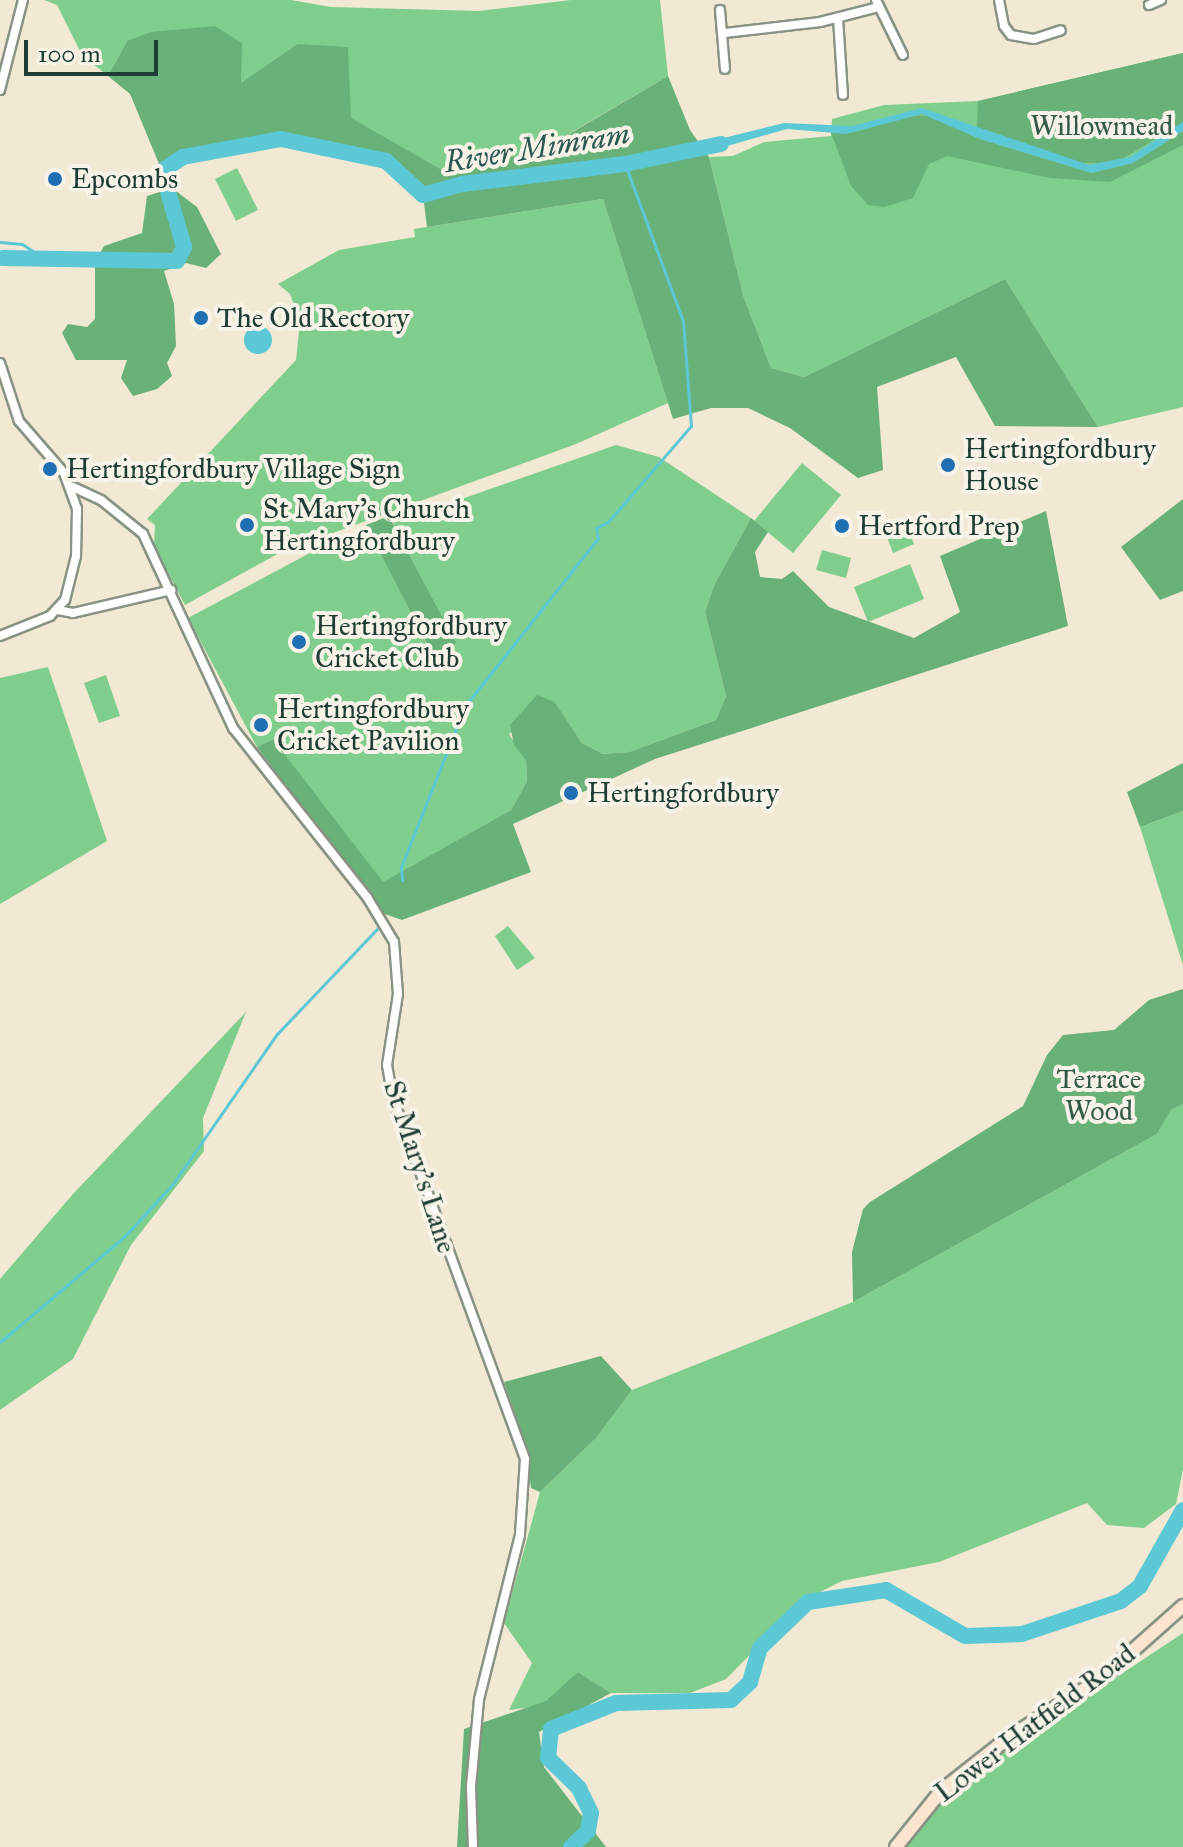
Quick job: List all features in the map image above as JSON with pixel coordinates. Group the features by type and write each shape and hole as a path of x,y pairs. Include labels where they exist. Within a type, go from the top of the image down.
{"main road":[{"name":"Lower Hatfield Road","path":"896,1847 941,1791 1008,1738 1103,1677 1183,1606"}],"street":[{"path":"0,90 23,0"},
{"path":"999,0 1004,26 1011,35 1034,39 1061,30"},
{"path":"1149,5 1161,0"},
{"path":"725,33 838,18 878,4 903,55"},
{"path":"720,10 725,33 725,69"},
{"path":"838,18 843,95"},
{"path":"0,363 19,421 73,487 76,556 70,588 58,610"},
{"name":"St Mary's Lane","path":"73,487 101,500 143,534 171,590 198,659 233,728 367,897 394,942 398,994 387,1065 393,1098 431,1194 461,1293 521,1440 526,1480 520,1535 475,1735 473,1847"},
{"path":"0,636 58,610 83,611 171,590"}],"green space":[{"path":"44,0 291,0 331,7 479,11 571,0 660,0 668,76 541,150 446,172 350,118 297,44 240,84 127,41 108,76 82,55 57,5"},
{"path":"215,26 242,43 241,83 297,44 348,47 351,118 446,172 542,150 668,76 690,130 709,157 744,298 771,368 804,377 1005,279 1098,427 995,426 956,357 877,387 883,470 858,478 790,428 748,408 711,408 673,419 603,199 427,227 423,195 386,161 281,139 183,157 162,171 130,94 108,76 127,41 151,32"},
{"name":"Willowmead","path":"1183,53 1183,407 1098,427 1005,279 804,377 771,368 744,298 709,157 733,156 764,142 831,136 832,119 884,105 978,101"},
{"name":"Willowmead","path":"1183,53 1183,122 1116,163 1075,163 977,128 978,101"},
{"path":"908,115 934,116 980,139 1092,173 1133,163 1183,131 1183,145 1110,182 1050,178 947,156 929,164 913,198 884,207 868,205 851,186 831,133 860,131"},
{"path":"237,168 258,210 236,221 215,179"},
{"path":"172,188 197,207 221,254 206,268 186,263 164,271 174,304 176,346 167,363 172,376 157,389 133,396 121,378 127,360 76,360 62,333 68,324 87,327 95,319 95,263 104,246 142,233 147,196"},
{"path":"603,199 668,403 576,444 281,552 185,605 154,546 155,525 147,519 296,360 300,321 290,294 278,284 339,250 415,237 414,229"},
{"path":"616,445 659,457 751,518 714,585 705,612 726,696 716,720 629,752 603,754 582,743 555,702 509,734 526,760 527,781 511,810 382,883 273,739 257,747 188,618 308,554 371,533 432,655 455,642 393,523"},
{"path":"802,463 841,495 793,553 754,521"},
{"path":"1183,499 1183,591 1160,600 1121,547"},
{"path":"1046,511 1068,626 655,759 513,824 531,872 402,920 382,913 257,747 273,739 383,882 511,810 527,781 526,760 514,745 510,725 537,695 555,702 582,743 603,754 629,752 716,720 726,696 705,612 714,585 751,518 768,532 755,552 760,577 782,579 793,571 829,607 914,638 960,612 940,556"},
{"path":"389,516 456,643 433,656 366,525"},
{"path":"899,523 906,525 914,544 893,553 884,529"},
{"path":"822,550 851,558 846,578 816,570"},
{"path":"910,564 924,599 868,622 854,587"},
{"path":"48,667 107,841 0,904 0,678"},
{"path":"106,675 120,716 99,723 84,683"},
{"path":"1183,763 1183,811 1140,827 1127,792"},
{"path":"1183,811 1183,965 1140,827"},
{"path":"508,926 535,958 517,970 495,936"},
{"name":"Terrace Wood","path":"1183,989 1183,1104 1171,1110 1157,1134 853,1302 852,1252 863,1209 870,1202 1023,1106 1047,1055 1063,1035 1114,1030 1149,1000"},
{"path":"246,1012 203,1118 204,1151 131,1245 73,1359 0,1410 0,1279 73,1194"},
{"path":"1183,1104 1183,1469 1176,1504 1144,1528 1107,1525 1087,1503 939,1562 842,1581 804,1600 726,1679 690,1693 611,1693 578,1672 547,1705 509,1710 532,1663 504,1623 540,1492 597,1437 632,1390 853,1302 1157,1134 1171,1110"},
{"path":"601,1356 632,1390 597,1437 540,1492 531,1488 526,1445 504,1382"},
{"path":"1183,1633 1183,1847 902,1847 923,1817 956,1784"},
{"path":"578,1672 611,1693 539,1732 544,1767 606,1847 457,1847 464,1729 546,1701"}],"water":[{"path":"922,108 1089,165 1130,157 1183,122 1183,131 1133,163 1092,173 980,139 922,114 846,134 787,129 706,152 699,144 784,123 852,126"},
{"path":"258,326 268,330 272,340 268,350 258,354 248,350 244,340 248,330"}],"waterway":[{"name":"River Mimram","path":"3,258 177,261 184,247 162,171 183,157 281,139 386,161 423,195 462,184 625,164 721,144"},
{"path":"402,880 401,867 465,706 598,538 596,528 608,522 691,426 683,321 625,164"},
{"path":"0,242 22,244 45,259"},
{"path":"0,1342 124,1237 172,1185 277,1034 379,927"},
{"path":"571,1847 588,1831 591,1813 579,1788 548,1758 551,1729 616,1703 731,1700 750,1682 760,1648 808,1602 886,1590 965,1636 1022,1634 1121,1601 1140,1586 1183,1510"}],"place":[{"name":"Epcombs","path":"55,179"},
{"name":"The Old Rectory","path":"201,318"},
{"name":"Hertingfordbury House","path":"948,465"},
{"name":"Hertingfordbury Village Sign","path":"50,469"},
{"name":"St Mary's Church Hertingfordbury","path":"247,525"},
{"name":"Hertford Prep","path":"842,526"},
{"name":"Hertingfordbury Cricket Club","path":"299,642"},
{"name":"Hertingfordbury Cricket Pavilion","path":"261,725"},
{"name":"Hertingfordbury","path":"571,793"}]}
